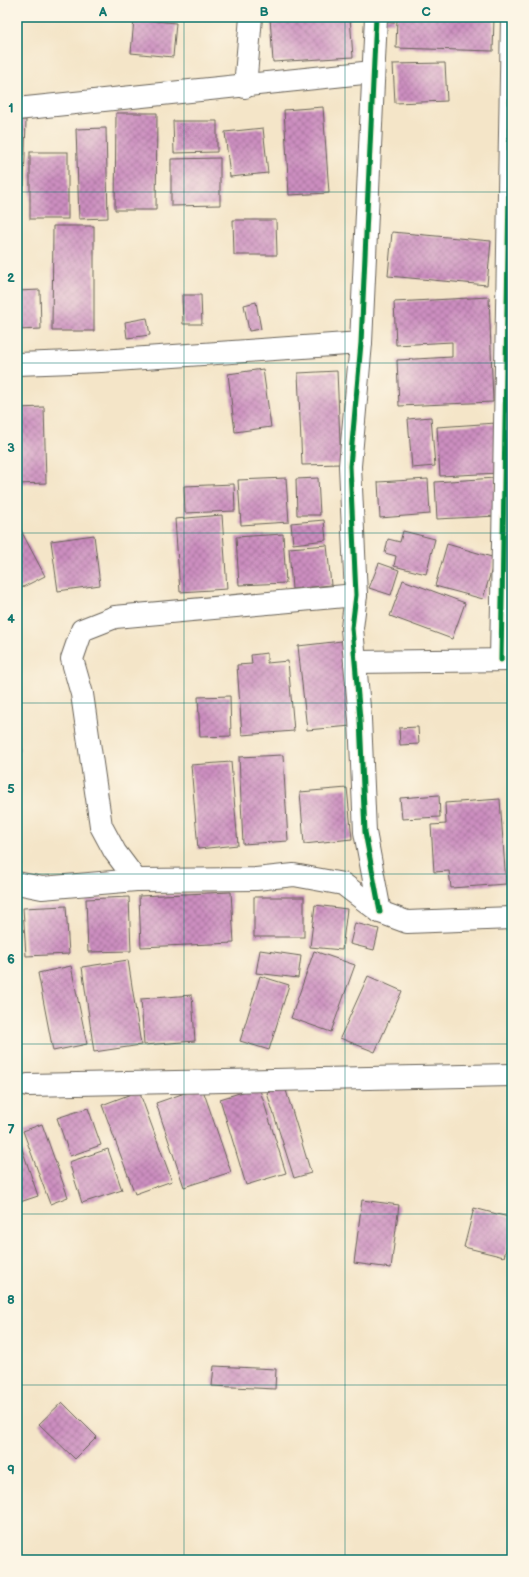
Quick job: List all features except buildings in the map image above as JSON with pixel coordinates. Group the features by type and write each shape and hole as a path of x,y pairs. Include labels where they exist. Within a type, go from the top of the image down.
{"street":[{"path":"245,87 251,17"},
{"path":"376,17 361,343 350,466 356,595 352,628 365,832 380,912"},
{"path":"355,662 506,660 512,17"},
{"path":"17,110 245,87 373,72"},
{"path":"17,364 101,361 361,343"},
{"path":"136,880 115,852 101,826 82,694 72,659 82,630 115,617 356,595"},
{"path":"17,883 42,888 136,880 256,879 294,875 343,884 380,912 406,922 512,918"},
{"path":"28,1085 512,1075"}],"cycle path":[{"path":"376,17 361,343 350,466 356,595 352,628 360,719 365,832 380,912"},
{"path":"501,660 512,17"}]}
